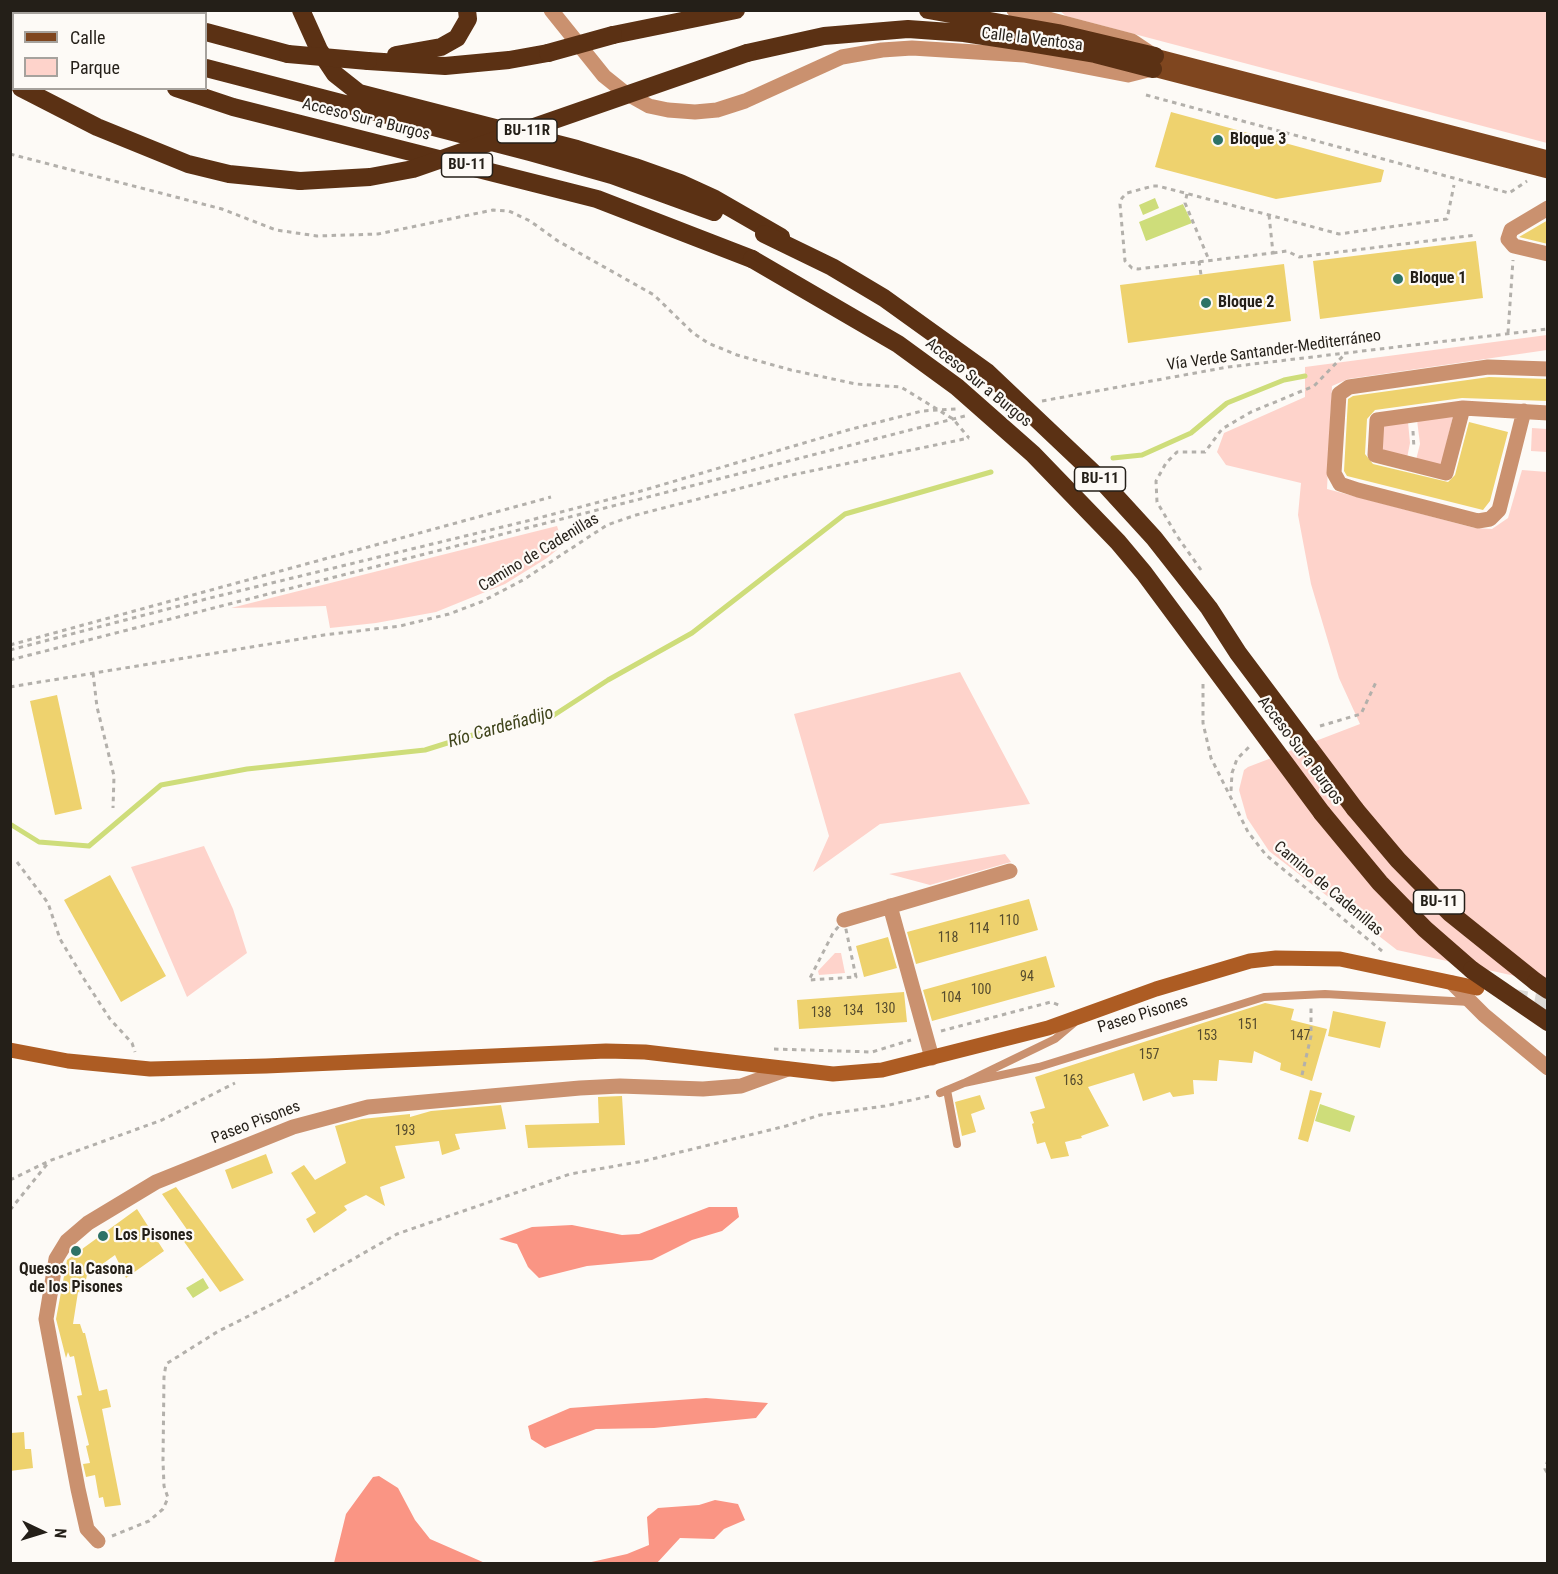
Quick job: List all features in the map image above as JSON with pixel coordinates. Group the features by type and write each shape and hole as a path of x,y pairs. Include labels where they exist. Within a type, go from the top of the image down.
{"highway":[{"path":"301,10 319,50 335,74 359,93 578,148 635,166 688,187 765,231"},
{"path":"368,61 441,47 463,31 468,19 467,10"},
{"path":"207,32 288,54 445,66 509,60 613,35 736,10"},
{"path":"928,10 1058,33 1154,62"},
{"name":"BU-11R","path":"25,90 97,127 188,164 229,174 300,181 370,177 413,169 747,53 824,36 908,29 964,33 1154,62"},
{"name":"Acceso Sur a Burgos","path":"207,68 612,175 765,231 884,298 987,372 1100,479 1154,538 1209,609 1238,653 1355,809 1398,860 1450,913 1542,986"},
{"name":"Acceso Sur a Burgos","path":"182,90 233,106 597,199 752,259 898,344 957,387 1033,454 1118,542 1144,573 1322,813 1380,883 1425,929 1472,970 1548,1022"}],"main road":[{"name":"Calle la Ventosa","path":"1154,62 1548,158"},
{"name":"Calle la Ventosa","path":"1154,62 1548,171"},
{"name":"Paseo Pisones","path":"10,1050 68,1061 141,1068 266,1066 606,1051 645,1052 833,1074 868,1072 1048,1028 1227,967 1276,958 1340,959 1452,983 1474,995"}],"street":[{"name":"Calle la Ventosa","path":"551,10 610,81 649,106 677,111 717,110 745,101 842,57 882,50 922,48 1024,55 1128,75 1154,62 1132,41 1014,10"},
{"path":"1548,208 1511,230 1508,239 1514,246 1548,254"},
{"path":"1524,411 1499,510 1490,519 1478,521 1358,490 1340,484 1334,473 1339,394 1349,387 1488,367 1548,369"},
{"path":"1463,408 1446,473 1374,455 1377,420 1463,408 1548,413"},
{"path":"844,920 1010,871"},
{"path":"890,906 932,1058"},
{"path":"1474,995 1548,1068"},
{"name":"Paseo Pisones","path":"98,1541 87,1529 45,1319 56,1259 67,1241 88,1224 156,1182 293,1127 368,1107 580,1088 620,1086 703,1089 741,1086 788,1069"}],"lane":[{"name":"Paseo Pisones","path":"964,1083 1039,1067 1263,997 1310,994 1474,995"},
{"name":"Paseo Pisones","path":"964,1083 1055,1039 1082,1016"},
{"path":"957,1144 944,1091 964,1083"}],"path":[{"path":"1146,95 1509,193 1526,181 1537,184"},
{"path":"10,154 222,209 276,230 317,236 378,234 493,210 509,211 530,220 558,241 654,296 693,333 708,343 737,356 791,370 856,384 901,387 953,419"},
{"path":"1454,185 1447,219 1339,234 1153,186 1127,193 1120,204 1125,261 1132,268 1138,269 1287,251 1299,257 1476,235"},
{"path":"1187,194 1185,203 1209,260"},
{"path":"1269,215 1273,253"},
{"path":"1400,244 1401,250"},
{"path":"1508,333 1514,246"},
{"path":"1199,261 1201,275"},
{"name":"Vía Verde Santander-Mediterráneo","path":"1041,401 1228,367 1548,328"},
{"path":"1203,577 1200,566 1177,536 1157,502 1156,481 1166,463 1177,452 1204,452 1222,429 1251,412 1314,386 1346,353"},
{"path":"10,650 198,600 527,520 641,490 848,430 938,409 960,408"},
{"path":"10,660 974,414"},
{"path":"1410,464 1415,444 1411,415"},
{"name":"Camino de Cadenillas","path":"10,686 324,635 400,626 449,614 481,602 523,580 607,525 636,515 792,475 969,438 953,419"},
{"path":"10,645 551,497"},
{"path":"93,673 97,707 114,776 113,808"},
{"name":"Camino de Cadenillas","path":"1204,674 1203,723 1206,742 1211,758 1248,832 1266,855 1386,955"},
{"path":"1320,726 1361,714 1377,680"},
{"path":"1230,793 1232,773 1237,759 1249,747"},
{"path":"17,862 48,903 60,939 110,1019 132,1043 141,1068"},
{"path":"844,920 856,977 809,980 833,933 844,920"},
{"path":"1302,1075 1311,1036 1310,994"},
{"path":"10,1180 49,1161 162,1120 239,1081"},
{"path":"98,1541 149,1521 162,1509 168,1498 164,1486 163,1461 166,1364 217,1332 294,1293 397,1234 570,1174 644,1161 786,1126 820,1115 885,1106 944,1091"},
{"path":"10,1210 49,1161"},
{"path":"1548,1460 1545,1469 1548,1474"}],"green space":[{"path":"1060,11 1547,11 1547,143 1066,16"},
{"path":"1547,335 1547,350 1348,379 1332,386 1327,489 1475,528 1492,529 1508,518 1522,470 1547,472 1547,983 1397,950 1269,851 1247,818 1239,790 1244,770 1360,724 1339,678 1311,584 1298,515 1301,483 1226,465 1217,452 1224,433 1305,397 1305,367"},
{"path":"1453,416 1441,466 1416,460 1420,444 1417,420"},
{"path":"1408,422 1410,443 1407,458 1381,452 1383,425"},
{"path":"1532,428 1547,429 1547,452 1531,451"},
{"path":"557,526 563,545 547,558 505,584 436,612 376,623 330,628 326,606 231,608"},
{"path":"960,672 1030,804 880,824 813,872 829,836 794,714"},
{"path":"204,846 233,909 247,953 187,997 131,867"},
{"path":"1005,854 1011,862 930,885 889,874"},
{"path":"835,953 841,953 845,973 819,975 818,971"}],"shaded area":[{"path":"1155,198 1159,208 1143,215 1139,205"},
{"path":"1183,204 1192,223 1146,241 1139,222"},
{"path":"1320,1104 1355,1116 1350,1132 1315,1121"},
{"path":"709,1207 737,1207 739,1217 722,1231 692,1240 652,1260 587,1266 539,1278 528,1267 517,1244 499,1239 532,1227 572,1225 622,1235 639,1234"},
{"path":"203,1278 209,1288 193,1298 186,1288"},
{"path":"706,1398 768,1403 756,1418 654,1428 596,1429 545,1448 531,1439 528,1426 570,1408"},
{"path":"379,1476 398,1488 415,1520 430,1539 485,1563 334,1563 346,1514 373,1477"},
{"path":"715,1500 738,1504 745,1520 724,1529 714,1539 680,1538 657,1563 587,1563 627,1554 649,1545 647,1517 658,1508 699,1505"}],"building":[{"name":"Bloque 3","path":"1171,112 1384,170 1381,182 1276,199 1155,167"},
{"path":"1548,220 1548,244 1519,237"},
{"name":"Bloque 1","path":"1476,241 1483,298 1320,319 1313,261"},
{"name":"Bloque 2","path":"1284,264 1291,321 1128,343 1120,285"},
{"path":"1489,377 1548,379 1548,401 1462,398 1375,410 1367,419 1365,454 1373,464 1448,482 1455,475 1469,422 1508,432 1490,501 1483,510 1347,476 1344,471 1348,399 1353,396"},
{"path":"57,695 82,809 55,815 30,701"},
{"path":"110,875 166,976 121,1002 64,900"},
{"path":"1029,899 1038,930 916,964 907,932"},
{"path":"888,937 897,968 864,977 856,946"},
{"path":"1046,956 1055,987 932,1021 923,990"},
{"path":"904,992 907,1022 799,1029 797,1000"},
{"path":"1265,1003 1294,1009 1291,1020 1327,1029 1312,1081 1280,1070 1281,1063 1254,1051 1252,1063 1219,1060 1217,1081 1193,1080 1194,1094 1173,1097 1170,1092 1143,1101 1134,1073 1088,1087 1109,1126 1081,1136 1082,1138 1065,1142 1069,1156 1051,1159 1045,1142 1037,1144 1030,1112 1045,1108 1035,1077"},
{"path":"1333,1011 1386,1022 1380,1048 1328,1036"},
{"path":"1310,1090 1322,1093 1308,1142 1298,1139"},
{"path":"980,1095 985,1109 971,1114 976,1132 962,1136 955,1102"},
{"path":"622,1096 625,1145 528,1148 525,1125 599,1123 598,1097"},
{"path":"501,1105 506,1129 455,1134 460,1149 442,1155 439,1141 395,1146 405,1178 380,1187 385,1206 366,1195 344,1206 347,1210 314,1233 306,1219 316,1213 291,1173 304,1165 315,1180 346,1163 335,1126 362,1119 410,1114 410,1117 431,1111"},
{"path":"266,1154 273,1173 232,1189 225,1170"},
{"path":"176,1187 244,1280 220,1292 180,1236 188,1231 162,1194"},
{"path":"137,1209 164,1251 126,1278 115,1255 87,1275 83,1293 78,1292 73,1324 80,1324 85,1333 99,1391 107,1389 111,1407 102,1409 121,1505 105,1507 103,1497 99,1498 95,1475 86,1477 83,1464 90,1463 86,1446 89,1445 77,1396 82,1395 74,1356 70,1357 68,1352 66,1358 56,1319 67,1260"},
{"path":"24,1432 25,1449 31,1449 33,1468 10,1471 11,1433"}],"waterway":[{"name":"Río Cardeñadijo","path":"1113,458 1142,455 1191,433 1227,403 1284,380 1305,376"},
{"name":"Río Cardeñadijo","path":"10,824 39,842 89,846 161,785 247,769 425,750 492,729 551,717 608,680 692,633 845,514 991,472"}],"tunnel":[{"path":"1512,996 1548,1003"}],"place":[{"name":"Bloque 3","path":"1218,140"},
{"name":"Bloque 1","path":"1398,279"},
{"name":"Bloque 2","path":"1206,303"},
{"name":"Los Pisones","path":"103,1236"},
{"name":"Quesos la Casona de los Pisones","path":"76,1251"}]}
